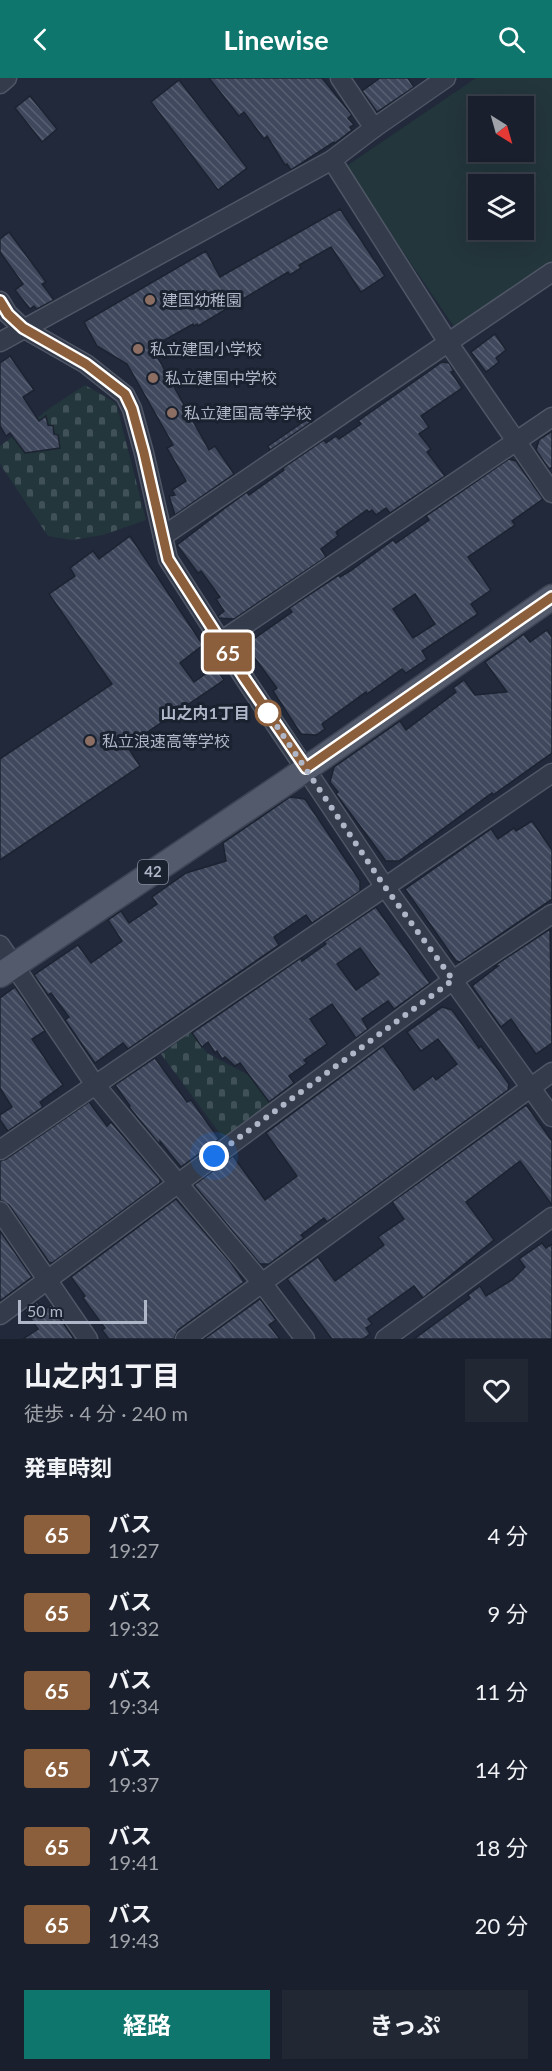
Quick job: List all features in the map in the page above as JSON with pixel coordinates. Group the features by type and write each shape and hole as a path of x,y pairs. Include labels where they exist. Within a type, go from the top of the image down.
{"main road":[{"name":"42","path":"7,971 306,768 552,597"}],"street":[{"path":"0,84 7,78"},
{"path":"340,78 374,128"},
{"path":"0,342 332,160 446,78"},
{"path":"332,160 449,344 552,493"},
{"path":"163,536 552,272"},
{"path":"0,301 8,314 23,328 86,364 125,394 132,409 144,453 168,559 385,887 552,1117"},
{"path":"221,641 552,417"},
{"path":"0,1150 552,772"},
{"path":"0,1315 453,980 552,914"},
{"path":"0,945 7,971 96,1086 262,1283 304,1339"},
{"path":"185,1339 552,1072"},
{"path":"0,1211 88,1339"},
{"path":"385,1339 552,1217"}],"green space":[{"path":"476,78 552,78 552,262 455,328 345,167"},
{"path":"85,385 116,403 146,520 103,535 72,540 48,536 0,464 0,446"},
{"path":"191,1032 207,1053 250,1076 271,1104 224,1139 161,1054"}],"building":[{"path":"209,78 322,78 352,115 348,118 354,125 350,127 352,130 335,143 291,170 287,164 285,165 267,136 264,139 244,112 239,116"},
{"path":"380,78 408,78 414,87 377,112 362,91"},
{"path":"179,80 247,168 218,190 151,102"},
{"path":"30,96 57,129 42,142 15,108"},
{"path":"340,209 385,276 361,292 331,247 299,265 301,268 290,275 288,272 198,326 193,324 152,347 209,450 215,446 234,474 175,515 169,496 175,495 172,490 186,481 167,448 173,445 127,364 97,346 84,322 206,251 220,277"},
{"path":"9,232 46,282 42,284 54,300 37,309 34,306 30,309 15,290 23,284 0,252 0,239"},
{"path":"495,334 506,350 496,358 499,362 486,372 471,352"},
{"path":"10,356 34,390 23,397 39,421 46,416 48,425 53,426 54,434 58,435 60,448 25,453 10,433 6,436 0,426 0,363"},
{"path":"442,362 449,363 454,371 451,372 462,388 421,416 429,427 419,434 431,449 427,452 445,476 390,513 386,508 376,515 372,510 369,512 367,510 336,532 338,536 321,549 326,557 234,619 219,618 218,616 224,611 216,599 220,597 201,571 198,573 177,545 247,492 249,495 324,440 326,443 336,436 339,439 361,424 358,421"},
{"path":"309,418 311,422 270,450 268,446"},
{"path":"552,431 552,467 549,469 536,450 539,440"},
{"path":"509,459 516,461 543,499 512,521 515,525 468,557 491,590 471,604 478,614 422,651 427,659 406,673 402,669 322,724 325,729 316,735 301,734 273,691 277,688 245,645 292,612 289,608 339,575 340,577 350,571 393,540 396,543 429,520 426,516","holes":["415,594 435,624 413,638 393,609"]},
{"path":"130,536 203,645 180,663 194,682 215,667 224,680 127,746 140,766 0,860 0,759 112,684 49,594 75,576 70,568 93,551 99,559"},
{"path":"547,630 552,637 552,753 493,795 492,793 399,861 386,861 336,794 338,792 330,782 334,767 400,721 406,730 456,692 453,688 464,680 475,695 507,692 485,662 524,634 530,642"},
{"path":"290,797 305,799 360,881 360,891 312,923 306,915 274,937 279,945 128,1049 123,1043 95,1063 65,1020 69,1017 51,993 48,995 34,975 78,945 91,963 122,941 108,920 121,911 129,923 157,904 152,897 186,873 226,861 223,843"},
{"path":"532,821 552,850 552,899 460,962 456,961 405,889 491,829 498,839 514,828 516,831"},
{"path":"376,907 430,983 394,1009 388,1001 362,1019 368,1029 356,1038 332,1004 310,1019 327,1044 304,1060 307,1063 289,1076 294,1083 269,1102 240,1063 235,1066 225,1057 222,1059 208,1042 202,1047 192,1033 301,958 302,961 326,944 324,942","holes":["360,948 379,974 356,990 337,964"]},
{"path":"550,929 552,1043 536,1054 511,1019 501,1027 472,986 498,966 494,966"},
{"path":"15,987 45,1031 32,1039 63,1085 40,1102 43,1107 8,1131 0,1120 0,1115 12,1107 0,1088 0,998"},
{"path":"442,1007 452,1010 479,1048 481,1046 509,1084 508,1090 327,1222 324,1218 301,1235 304,1238 269,1264 260,1264 194,1185 233,1156 265,1200 297,1176 266,1133 383,1046 414,1090 433,1076 436,1080 457,1064 438,1039 421,1051 407,1032"},
{"path":"155,1058 187,1102 191,1100 219,1139 181,1167 129,1107 115,1085"},
{"path":"89,1102 107,1126 111,1122 160,1179 160,1183 52,1263 49,1262 9,1205 0,1200 0,1161"},
{"path":"525,1106 552,1141 552,1205 520,1161 466,1202 494,1240 423,1298 414,1286 368,1319 372,1324 366,1328 370,1334 363,1339 332,1339 287,1279 318,1257 335,1281 384,1245 378,1237 404,1219 392,1202"},
{"path":"176,1199 231,1263 244,1282 178,1330 174,1339 109,1339 102,1330 105,1328 71,1277"},
{"path":"0,1231 32,1277 0,1301"},
{"path":"542,1243 546,1248 552,1244 552,1339 414,1339 470,1298 468,1295 480,1286 486,1296 512,1280 525,1267 519,1259"},
{"path":"260,1299 276,1320 269,1325 280,1339 204,1339"},
{"path":"37,1302 43,1311 51,1305 74,1339 23,1339 38,1329 25,1311"}],"bus line":[{"name":"65","path":"0,301 8,314 23,328 86,364 125,394 132,409 144,453 168,559 245,679 306,768 552,597"}],"place":[{"name":"建国幼稚園","path":"150,300"},
{"name":"私立建国小学校","path":"138,349"},
{"name":"私立建国中学校","path":"153,378"},
{"name":"私立建国高等学校","path":"172,413"},
{"name":"山之内1丁目","path":"268,713"},
{"name":"私立浪速高等学校","path":"90,741"}],"route":[{"path":"214,1156 453,980 385,887 268,713"}]}
